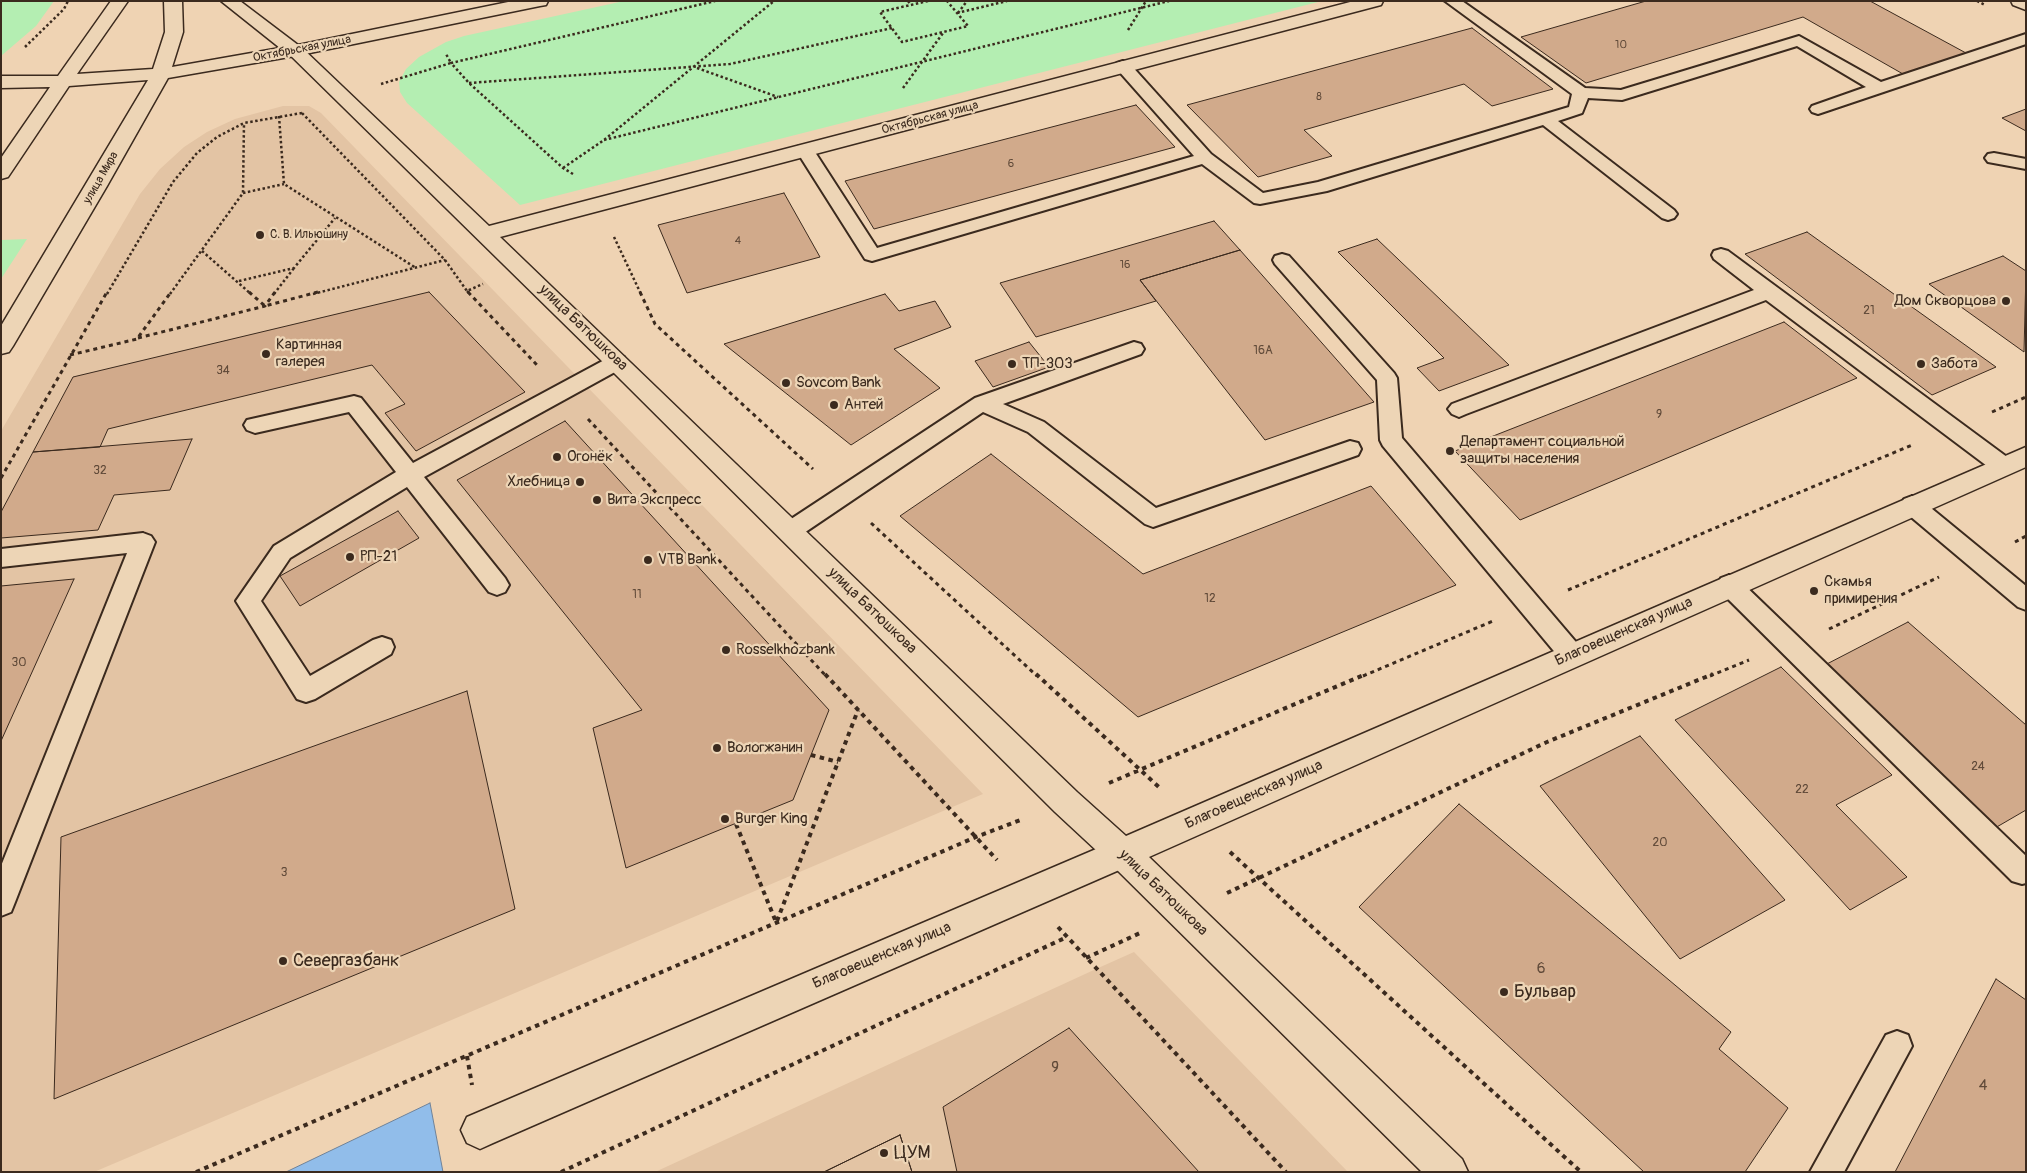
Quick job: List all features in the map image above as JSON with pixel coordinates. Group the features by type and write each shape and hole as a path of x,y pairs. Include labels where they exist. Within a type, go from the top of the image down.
{"street":[{"path":"1,173 120,1"},
{"name":"улица Мира","path":"1,346 97,186 161,74 174,32 173,1"},
{"name":"улица Батюшкова","path":"229,1 295,51 344,97 1059,795 1122,852 1449,1172"},
{"name":"Октябрьская улица","path":"1,82 63,81 161,74 295,51 540,1"},
{"name":"Октябрьская улица","path":"485,234 1375,1"},
{"path":"2019,1 2026,5"},
{"name":"Благовещенская улица","path":"480,1130 1196,821 2014,461"}],"lane":[{"path":"1452,1 1582,93 1622,95 1799,41 1879,88"},
{"path":"1818,109 2026,39"},
{"path":"1123,66 1205,158 1260,199 1321,187 1576,110 1582,93"},
{"path":"1546,119 1668,214"},
{"path":"806,150 872,255 1205,158"},
{"path":"1994,158 2026,164"},
{"path":"1721,255 1768,292 2014,461"},
{"path":"1282,260 1387,378 1391,440 1572,655"},
{"path":"1459,409 1768,292"},
{"path":"790,531 982,403 1134,349"},
{"path":"382,647 306,691 248,601 282,552 409,475 617,362"},
{"path":"982,403 1036,427 1153,518 1350,449"},
{"path":"255,425 354,404 497,585"},
{"path":"1912,505 2026,600"},
{"path":"1,558 143,542 1,902"},
{"path":"1729,586 2022,871 2026,869"},
{"path":"1826,1172 1897,1046"}],"path":[{"path":"19,52 64,8 68,1"},
{"path":"715,1 451,63 469,83 563,168 585,181 655,324 1196,821 1582,1172"},
{"path":"563,168 604,140 774,1"},
{"path":"908,1 911,5"},
{"path":"928,1 880,12 902,42 968,26 947,1"},
{"path":"957,13 967,1"},
{"path":"957,13 1007,1"},
{"path":"604,140 1169,1"},
{"path":"469,83 730,64 892,28"},
{"path":"694,66 779,97"},
{"path":"1,478 70,355 173,182 216,137 244,123 302,113 344,97"},
{"path":"302,113 445,260 468,291 1286,1172"},
{"path":"279,116 284,184"},
{"path":"137,338 243,193 244,123"},
{"path":"243,193 284,184 416,268"},
{"path":"265,306 335,218"},
{"path":"202,251 265,306"},
{"path":"70,355 445,260"},
{"path":"468,291 519,267"},
{"path":"238,281 294,268"},
{"path":"1086,958 1547,742 1843,623 2026,536"},
{"path":"776,922 858,710"},
{"path":"811,755 838,762"},
{"path":"736,824 776,922"},
{"path":"196,1172 976,837"},
{"path":"561,1172 1067,937"}],"shaded area":[{"path":"283,106 309,106 321,113 983,794 94,1172 1,1172 1,431 140,194 160,169 184,147 207,132 235,119"},
{"path":"1134,952 1348,1172 655,1172 1096,969"}],"green space":[{"path":"1,1 54,1 36,26 1,56"},
{"path":"624,1 1322,1 520,205 407,103 400,92 399,82 406,69 419,57 446,42 464,36"},
{"path":"27,239 1,279 1,240"}],"water":[{"path":"430,1103 443,1172 286,1172"}],"building":[{"path":"1646,1 1870,1 1966,53 1903,74 1803,17 1586,83 1521,37"},
{"path":"1472,28 1553,89 1492,106 1464,84 1304,130 1332,156 1258,177 1187,105"},
{"path":"1136,105 1175,147 874,229 845,181"},
{"path":"2026,109 2026,131 2002,118"},
{"path":"784,193 820,257 687,293 658,225"},
{"path":"1214,221 1240,250 1140,280 1156,301 1036,337 1000,283"},
{"path":"1807,232 1996,367 1932,395 1745,254"},
{"path":"1377,239 1509,365 1439,391 1417,368 1444,358 1338,252"},
{"path":"1240,250 1374,402 1265,440 1140,280"},
{"path":"2003,256 2026,271 2024,352 1929,284"},
{"path":"429,292 525,392 416,451 385,413 405,404 372,365 108,429 100,447 33,452 73,377"},
{"path":"885,294 899,311 935,301 951,327 894,349 940,388 851,445 724,344"},
{"path":"1784,322 1857,378 1520,520 1455,451"},
{"name":"ТП-303","path":"1029,342 1049,367 993,387 975,361"},
{"path":"565,421 829,710 793,800 626,868 593,728 642,710 457,480"},
{"path":"192,439 170,490 114,495 98,530 1,538 1,512 33,452"},
{"path":"991,454 1143,574 1371,486 1456,585 1138,717 900,516"},
{"name":"РП-21","path":"398,511 419,538 300,606 280,576"},
{"path":"74,579 1,741 1,586"},
{"path":"1908,622 2026,725 2026,810 1995,828 1823,666"},
{"path":"1781,667 1892,775 1836,805 1907,877 1850,910 1675,720"},
{"path":"467,691 515,909 54,1099 61,837"},
{"path":"1640,736 1785,900 1680,959 1540,786"},
{"path":"1459,804 1731,1032 1719,1049 1788,1108 1745,1172 1644,1172 1359,907"},
{"path":"1996,979 2026,1000 2026,1172 1895,1172"},
{"path":"1069,1028 1199,1172 957,1172 943,1107"},
{"name":"ЦУМ","path":"900,1135 912,1172 824,1172"},
{"name":"ЦУМ","path":"900,1135 912,1172 824,1172"}],"place":[{"name":"С. В. Ильюшину","path":"260,235"},
{"name":"Дом Скворцова","path":"2006,301"},
{"name":"Картинная галерея","path":"266,354"},
{"name":"ТП-303","path":"1012,364"},
{"name":"Забота","path":"1921,364"},
{"name":"Sovcom Bank","path":"786,383"},
{"name":"Антей","path":"834,405"},
{"name":"Департамент социальной защиты населения","path":"1450,451"},
{"name":"Огонёк","path":"557,457"},
{"name":"Хлебница","path":"580,482"},
{"name":"Вита Экспресс","path":"597,500"},
{"name":"РП-21","path":"350,557"},
{"name":"VTB Bank","path":"648,560"},
{"name":"Скамья примирения","path":"1814,591"},
{"name":"Rosselkhozbank","path":"726,650"},
{"name":"Вологжанин","path":"717,748"},
{"name":"Burger King","path":"725,819"},
{"name":"Севергазбанк","path":"283,961"},
{"name":"Бульвар","path":"1504,992"},
{"name":"ЦУМ","path":"884,1153"}]}
